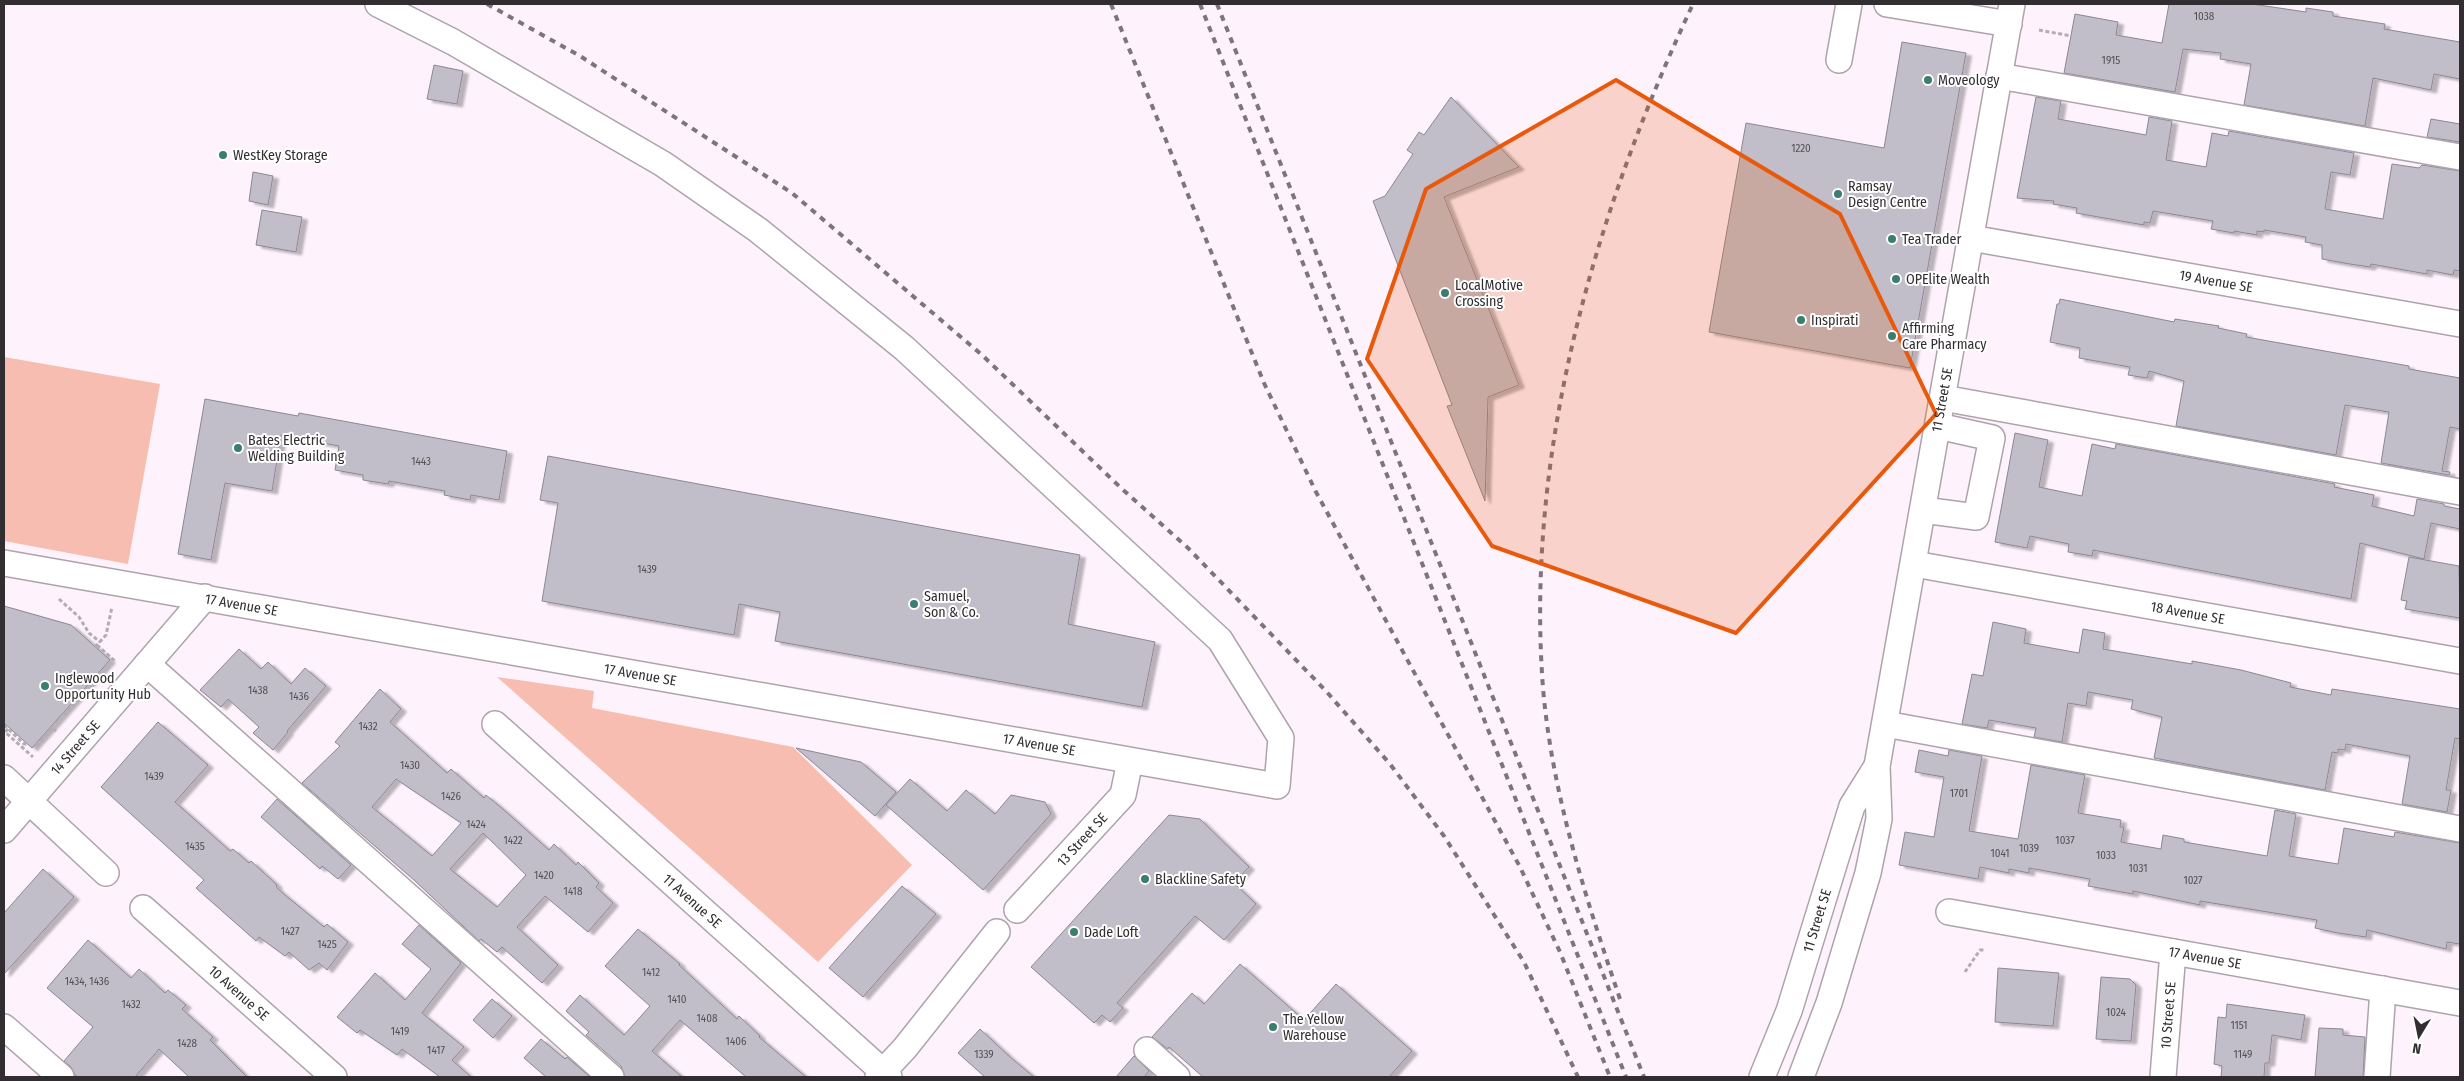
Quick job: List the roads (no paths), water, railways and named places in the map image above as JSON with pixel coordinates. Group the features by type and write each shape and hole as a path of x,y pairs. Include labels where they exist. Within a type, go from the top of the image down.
{"street":[{"name":"17 Avenue SE","path":"4,563 1277,786 1280,738 1220,640 904,348 758,230 663,164 453,42 378,4"},
{"path":"1839,60 1849,4"},
{"path":"1887,4 2010,14"},
{"name":"11 Street SE","path":"1801,1077 1829,1003 1868,873 1879,819 1877,766 2010,14"},
{"path":"1999,76 2460,157"},
{"name":"19 Avenue SE","path":"1971,238 2460,324"},
{"path":"1943,398 2460,492"},
{"path":"1923,510 1976,517 1992,438 1938,426"},
{"name":"18 Avenue SE","path":"1914,564 2460,661"},
{"name":"14 Street SE","path":"4,830 204,597"},
{"path":"147,664 611,1077"},
{"name":"11 Avenue SE","path":"495,724 884,1076"},
{"path":"1885,724 2460,829"},
{"name":"13 Street SE","path":"1018,910 1123,795 1130,761"},
{"name":"11 Street SE","path":"1762,1077 1788,1011 1852,806 1877,766"},
{"path":"4,778 106,873"},
{"name":"10 Avenue SE","path":"143,908 334,1077"},
{"name":"17 Avenue SE","path":"1949,912 2460,1003"},
{"path":"884,1076 997,932"},
{"name":"10 Street SE","path":"2163,1077 2173,952"},
{"path":"2377,1077 2383,989"},
{"path":"4,1026 61,1077"},
{"path":"1147,1050 1178,1077"}],"railway":[{"path":"487,4 580,56 792,193 982,355 1120,487 1188,548 1325,690 1390,764 1444,836 1524,962 1578,1077"},
{"path":"1111,4 1264,383 1316,492 1520,867 1560,952 1610,1077"},
{"path":"1200,4 1626,1077"},
{"path":"1217,4 1644,1077"},
{"path":"1620,999 1572,846 1562,807 1547,728 1543,688 1540,600 1545,512 1556,424 1574,337 1597,251 1625,167 1657,84 1693,4"}],"place":[{"name":"Moveology","path":"1928,80"},
{"name":"WestKey Storage","path":"223,155"},
{"name":"Ramsay Design Centre","path":"1838,194"},
{"name":"Tea Trader","path":"1892,239"},
{"name":"OPElite Wealth","path":"1896,279"},
{"name":"LocalMotive Crossing","path":"1445,293"},
{"name":"Inspirati","path":"1801,320"},
{"name":"Affirming Care Pharmacy","path":"1892,336"},
{"name":"Bates Electric Welding Building","path":"238,448"},
{"name":"Samuel, Son & Co.","path":"914,604"},
{"name":"Inglewood Opportunity Hub","path":"45,686"},
{"name":"Blackline Safety","path":"1145,879"},
{"name":"Dade Loft","path":"1074,932"},
{"name":"The Yellow Warehouse","path":"1273,1027"}]}
